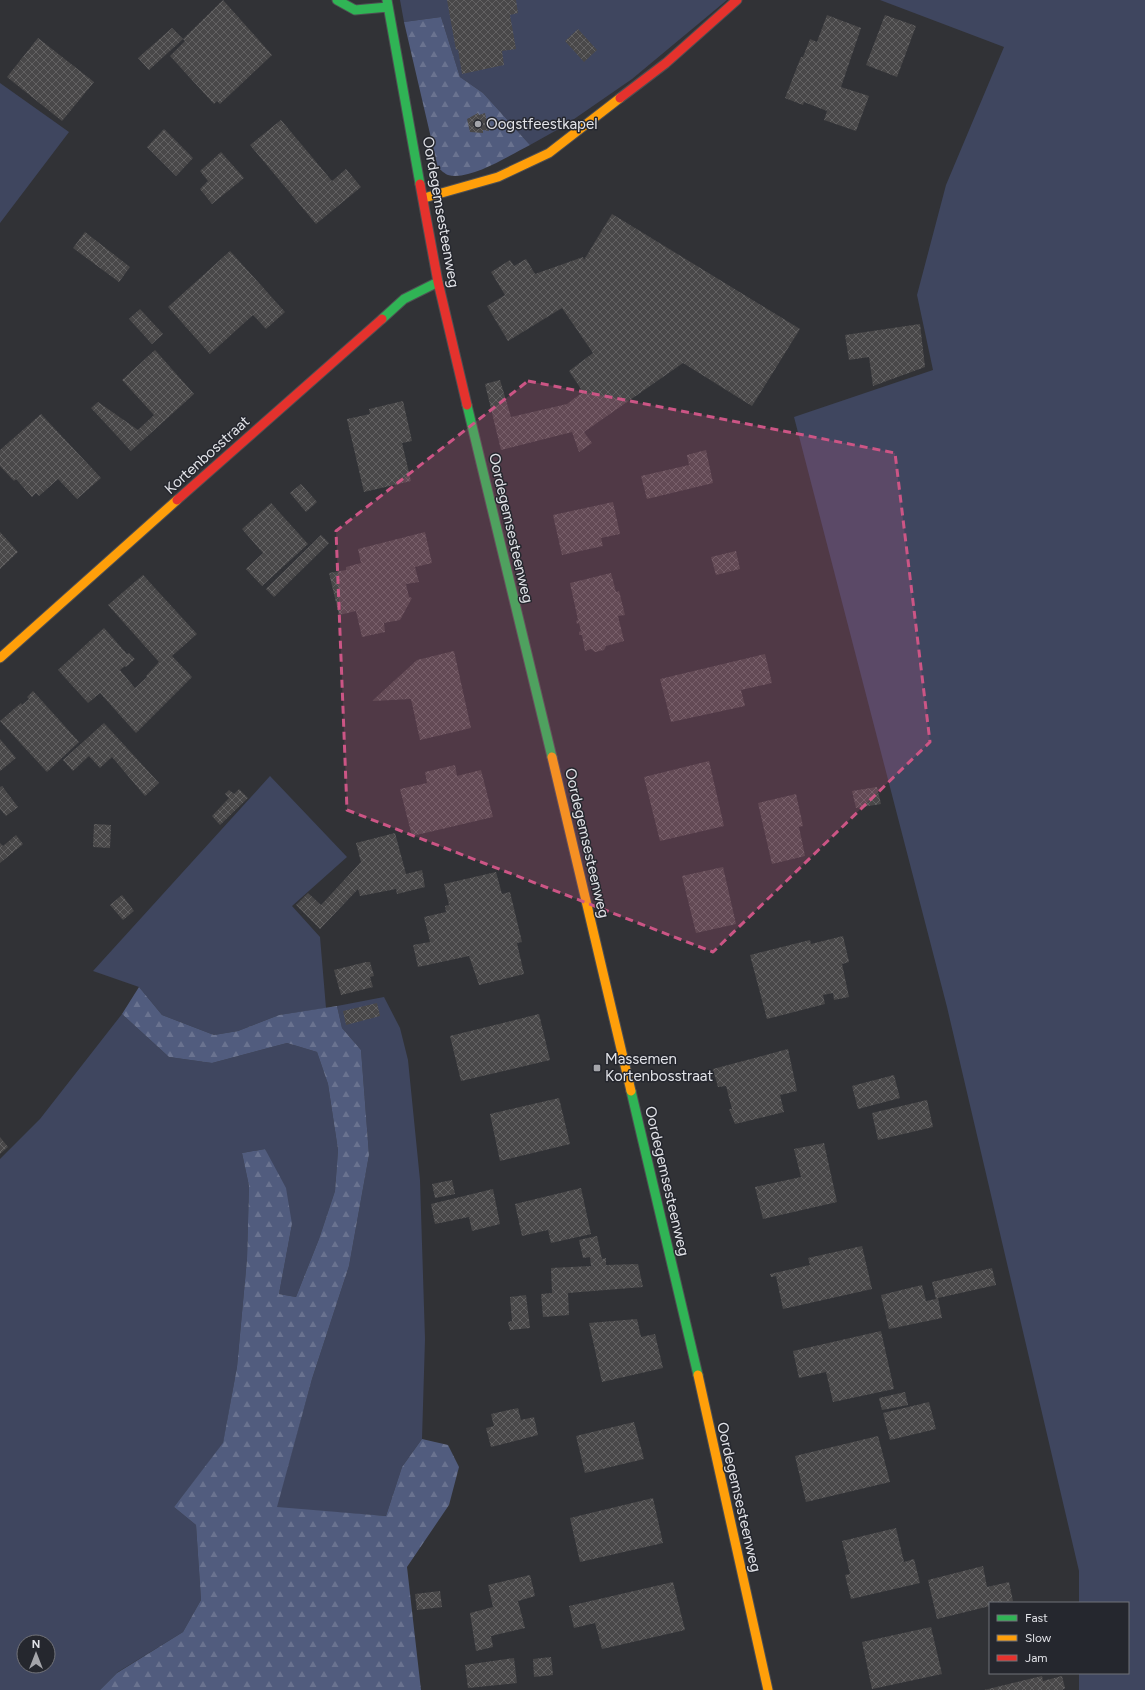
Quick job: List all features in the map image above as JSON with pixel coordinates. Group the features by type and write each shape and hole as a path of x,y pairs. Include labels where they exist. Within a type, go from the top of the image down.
{"street":[{"path":"337,0 355,10 387,3"},
{"path":"424,198 498,177 549,153 666,63 737,0"},
{"name":"Oordegemsesteenweg","path":"387,3 424,198 438,282 670,1252 768,1690"},
{"name":"Kortenbosstraat","path":"0,658 404,299 438,282"}],"highlighted area":[{"path":"528,381 895,453 930,742 713,952 347,810 336,531"}],"shaded area":[{"path":"400,0 727,0 632,79 564,126 530,145 483,93 460,77 441,17 404,22"},
{"path":"880,0 1145,0 1145,1690 1079,1690 1079,1674 1129,1674 1129,1602 1079,1602 1079,1571 947,1007 794,417 933,370 917,295 946,185 1004,47"},
{"path":"0,83 69,132 0,223"},
{"path":"270,776 347,857 292,906 320,937 326,1008 279,1015 238,1031 214,1035 162,1015 139,987 93,971"},
{"path":"384,997 400,1028 408,1060 420,1180 425,1339 422,1439 402,1467 386,1516 276,1508 312,1379 349,1266 369,1155 361,1050 342,1028 337,1006"},
{"path":"122,1014 169,1057 212,1063 287,1043 317,1052 328,1084 338,1150 335,1191 319,1239 296,1297 279,1294 292,1224 265,1149 242,1153 249,1186 247,1259 237,1367 223,1444 174,1507 196,1525 201,1600 183,1632 118,1672 100,1690 0,1690 0,1159 40,1119"}],"green space":[{"path":"441,17 460,77 483,93 530,145 490,166 478,171 457,176 448,175 438,168 404,22"},
{"path":"139,987 162,1015 214,1035 238,1031 279,1015 337,1006 342,1028 361,1050 369,1155 349,1266 312,1379 277,1507 386,1516 402,1467 422,1439 448,1445 459,1467 449,1505 407,1567 421,1690 100,1690 117,1673 183,1632 201,1600 196,1525 174,1507 223,1443 237,1367 247,1259 249,1186 242,1153 265,1149 286,1188 292,1224 279,1294 296,1297 319,1239 335,1191 338,1150 328,1084 317,1052 287,1043 212,1063 169,1057 122,1014"}],"building":[{"path":"223,0 272,55 220,104 217,101 214,104 170,56 185,41 183,39"},
{"path":"447,0 516,0 518,13 510,15 516,49 502,51 504,65 462,74"},
{"path":"827,15 861,28 841,87 869,96 856,131 824,120 827,111 804,102 803,105 785,98 801,57 803,57 810,39 817,42"},
{"path":"885,15 916,26 897,77 866,65"},
{"path":"172,28 183,39 149,70 138,58"},
{"path":"578,29 597,50 584,62 565,41"},
{"path":"38,38 94,82 62,121 7,77"},
{"name":"Oogstfeestkapel","path":"478,113 479,115 485,113 489,131 483,130 483,133 470,132 467,119"},
{"path":"281,120 332,181 346,169 361,187 316,224 250,145"},
{"path":"164,129 193,158 176,176 147,147"},
{"path":"221,152 244,178 212,204 200,189 208,181 200,171"},
{"path":"612,214 800,329 752,406 683,363 584,432 592,443 579,452 572,432 501,450 485,384 500,380 511,417 567,404 583,392 569,371 593,353 562,308 508,341 487,306 505,295 491,272 510,260 514,266 526,259 535,274 583,257 584,260"},
{"path":"85,232 130,267 119,282 73,248"},
{"path":"230,251 285,312 266,329 253,315 210,354 168,307"},
{"path":"140,309 163,334 152,344 129,319"},
{"path":"920,324 925,367 873,386 869,357 849,360 845,335"},
{"path":"155,350 194,394 131,451 91,408 98,402 138,430 154,415 122,380"},
{"path":"403,401 412,441 402,443 411,481 364,492 347,419 370,414 369,409"},
{"path":"41,414 101,478 77,499 58,479 39,496 36,493 32,497 16,479 14,481 0,466 0,450"},
{"path":"706,450 713,483 647,499 641,476 689,465 687,455"},
{"path":"301,484 317,502 306,512 290,493"},
{"path":"613,502 620,534 601,538 603,546 562,555 553,515"},
{"path":"271,503 308,544 262,586 246,569 263,553 242,529"},
{"path":"0,532 18,552 0,569"},
{"path":"425,532 432,563 415,567 419,582 406,584 409,597 412,598 400,620 384,623 385,632 362,637 356,611 339,615 329,573 346,570 346,567 361,563 358,549"},
{"path":"321,535 329,543 274,597 266,589"},
{"path":"736,551 740,569 716,575 711,557"},
{"path":"611,573 616,592 619,591 625,615 618,616 624,641 606,646 604,650 595,652 591,649 585,651 582,635 579,635 579,632 581,631 579,623 577,624 576,621 578,620 570,583"},
{"path":"143,575 197,634 172,656 192,677 136,733 100,693 88,703 58,670 104,628 127,654 129,653 135,659 120,670 135,688 147,677 146,676 159,662 108,605"},
{"path":"454,651 471,728 420,740 411,699 372,701 417,660"},
{"path":"765,654 772,683 741,690 745,706 671,722 660,679"},
{"path":"33,691 79,742 47,772 0,721 21,703 22,705 29,699 27,697"},
{"path":"104,723 159,783 145,796 112,757 100,768 89,756 73,771 63,760"},
{"path":"0,739 16,758 0,771"},
{"path":"709,761 724,826 660,841 644,777"},
{"path":"455,765 457,776 481,770 493,817 412,836 400,789 427,783 425,772"},
{"path":"2,786 18,807 6,816 0,809 0,787"},
{"path":"877,787 881,804 856,808 852,791"},
{"path":"239,789 248,798 220,825 212,816 229,798 225,794 229,790 234,794"},
{"path":"796,794 803,826 799,827 805,856 772,864 758,803"},
{"path":"94,824 111,825 110,848 93,847"},
{"path":"395,833 406,874 422,870 425,887 397,894 396,889 360,896 358,889 320,929 296,905 308,893 321,905 361,862 356,843"},
{"path":"16,835 23,844 0,863 0,843 3,846"},
{"path":"723,867 736,924 696,933 682,876"},
{"path":"496,872 502,894 510,892 522,942 517,943 524,974 479,985 469,956 418,967 413,945 430,942 424,917 446,912 445,906 449,905 444,884"},
{"path":"122,895 134,911 123,920 110,905"},
{"path":"843,936 849,962 842,964 849,997 834,1000 833,993 823,995 825,1004 767,1019 750,955 810,940 811,944"},
{"path":"370,962 374,976 370,977 373,987 341,995 334,970"},
{"path":"377,1003 380,1016 346,1025 343,1011"},
{"path":"539,1014 550,1060 461,1081 450,1036"},
{"path":"788,1049 797,1091 780,1095 784,1112 735,1124 729,1109 732,1109 726,1086 718,1087 713,1069"},
{"path":"894,1075 900,1098 858,1109 852,1086"},
{"path":"559,1098 570,1144 500,1161 490,1114"},
{"path":"927,1100 933,1127 878,1140 872,1113"},
{"path":"0,1137 8,1147 0,1154"},
{"path":"824,1143 837,1202 763,1219 755,1187 801,1177 794,1149"},
{"path":"452,1180 455,1194 435,1198 432,1184"},
{"path":"581,1188 591,1234 551,1243 548,1230 522,1236 515,1204"},
{"path":"493,1189 500,1224 472,1231 469,1217 435,1224 431,1204"},
{"path":"597,1236 602,1259 606,1258 606,1265 638,1264 643,1287 568,1293 569,1315 543,1317 541,1294 552,1293 551,1268 591,1266 590,1257 583,1258 579,1240"},
{"path":"862,1246 872,1289 783,1309 776,1276 771,1277 770,1274 810,1265 808,1258"},
{"path":"992,1268 996,1285 938,1298 942,1318 889,1329 881,1295 922,1285 926,1301 936,1299 932,1282"},
{"path":"526,1295 530,1328 510,1330 508,1322 512,1321 510,1297"},
{"path":"637,1319 641,1337 655,1334 663,1368 602,1382 589,1323"},
{"path":"881,1331 894,1389 833,1402 826,1372 799,1378 793,1351"},
{"path":"905,1392 908,1405 882,1410 879,1398"},
{"path":"929,1402 936,1429 890,1440 883,1413"},
{"path":"518,1408 521,1420 534,1417 538,1435 491,1447 486,1428 494,1426 491,1414"},
{"path":"634,1422 644,1459 585,1473 576,1436"},
{"path":"878,1436 890,1482 806,1502 795,1456"},
{"path":"653,1498 663,1543 580,1562 570,1518"},
{"path":"896,1528 904,1562 914,1559 920,1583 851,1599 845,1575 850,1574 842,1541"},
{"path":"983,1566 987,1587 1009,1582 1013,1601 989,1602 989,1606 937,1619 928,1580"},
{"path":"530,1575 535,1596 518,1601 525,1628 491,1636 493,1647 476,1651 470,1613 493,1607 488,1585"},
{"path":"673,1582 685,1630 602,1649 595,1623 574,1628 569,1606"},
{"path":"440,1591 442,1607 417,1610 415,1594"},
{"path":"931,1627 942,1674 872,1689 862,1642"},
{"path":"551,1657 553,1675 534,1677 533,1659"},
{"path":"514,1658 517,1683 468,1688 465,1665"},
{"path":"1042,1676 1043,1681 1062,1676 1065,1688 1062,1690 984,1690"}],"traffic: fast":[{"path":"337,0 355,10 388,7"},
{"path":"387,0 420,184"},
{"path":"382,319 404,299 438,282"},
{"path":"467,405 552,757"},
{"path":"631,1091 698,1375"}],"traffic: slow":[{"path":"424,198 498,177 549,153 620,98"},
{"path":"0,658 177,500"},
{"path":"552,757 631,1091"},
{"path":"698,1375 768,1690"}],"traffic: jam":[{"path":"620,98 666,63 737,0"},
{"path":"420,184 438,282 467,405"},
{"path":"177,500 382,319"}],"place":[{"name":"Oogstfeestkapel","path":"478,124"},
{"name":"Massemen Kortenbosstraat","path":"597,1068"}]}
